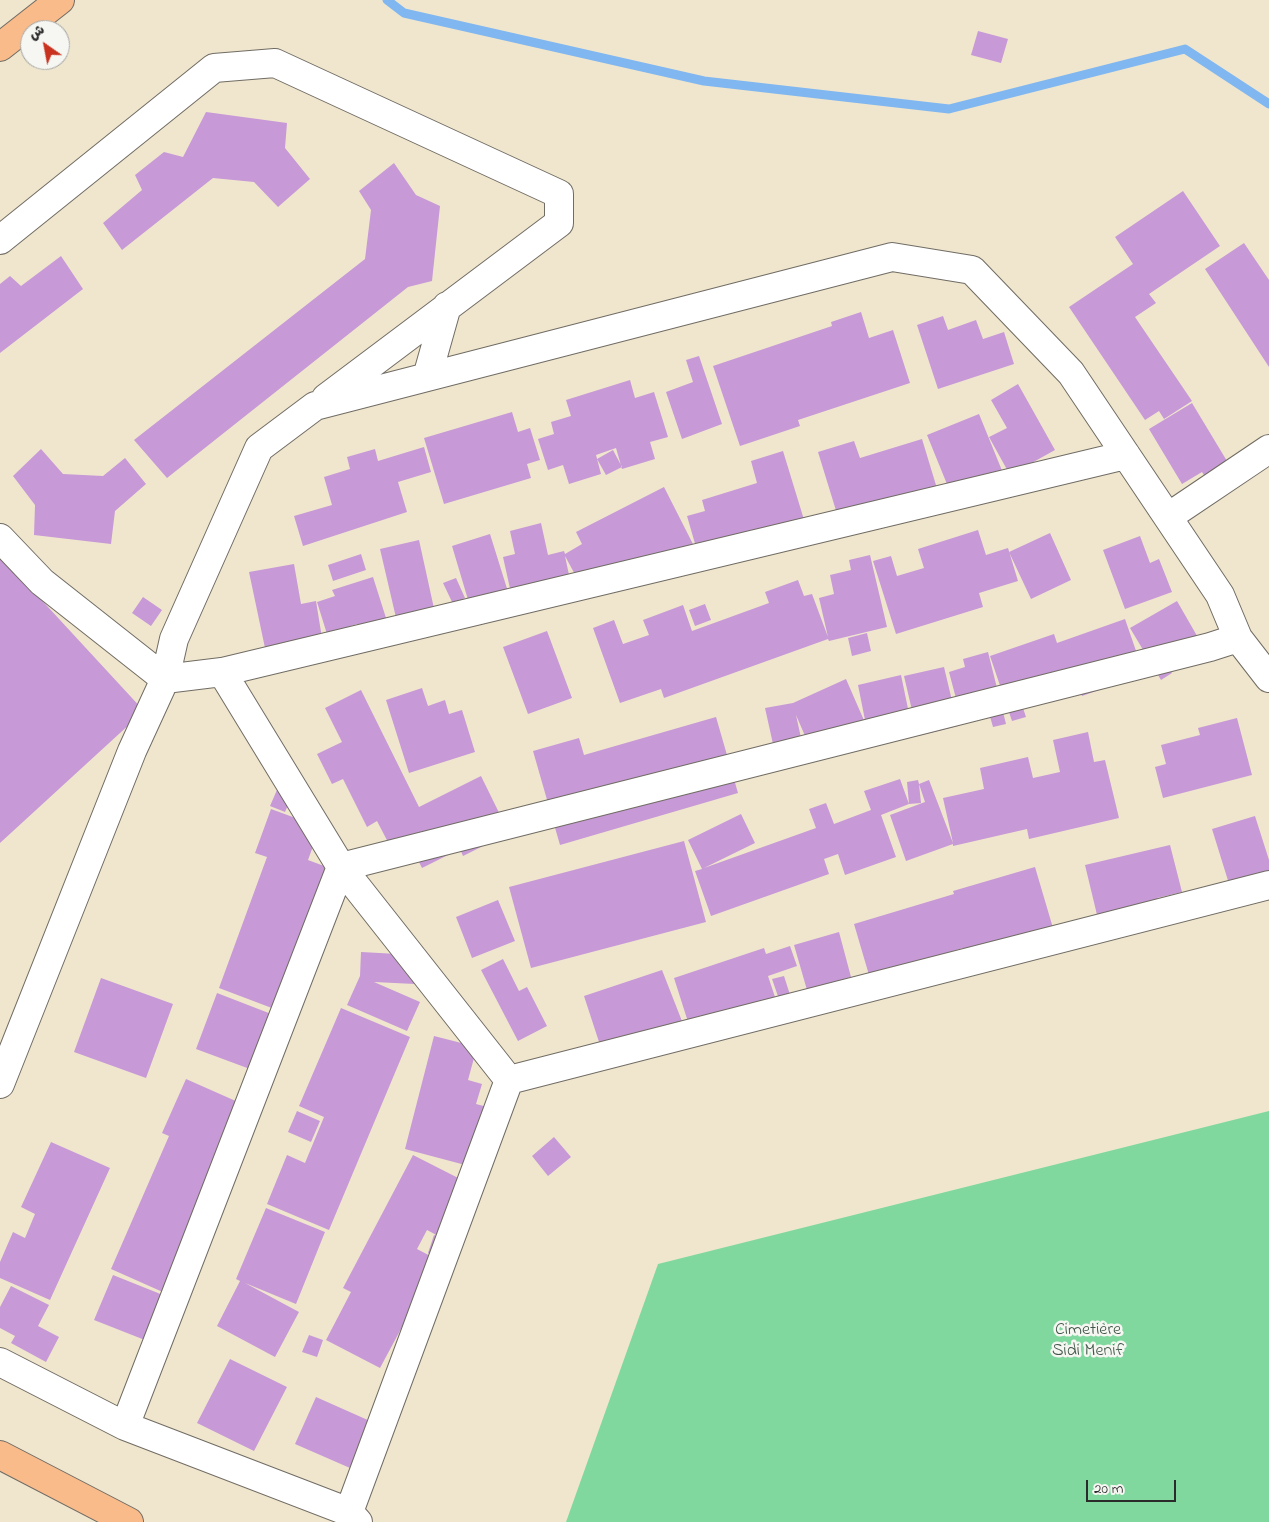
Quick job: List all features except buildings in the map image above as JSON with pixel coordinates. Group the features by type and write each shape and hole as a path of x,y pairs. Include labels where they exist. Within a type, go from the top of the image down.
{"main road":[{"path":"0,47 60,0"},
{"path":"0,1455 129,1522"}],"street":[{"path":"0,240 214,68 276,63 559,194 558,222 260,448 174,639 165,679 132,751 0,1084"},
{"path":"315,406 892,257 972,270 1071,374 1220,595 1238,638 1269,678"},
{"path":"428,377 447,306"},
{"path":"1168,517 1269,448"},
{"path":"0,538 42,582 165,679 222,672 1126,455"},
{"path":"341,868 1201,650 1238,638"},
{"path":"222,672 341,868 509,1080"},
{"path":"125,1426 341,868"},
{"path":"509,1080 1269,885"},
{"path":"0,1362 125,1426 354,1517 509,1080"}],"green space":[{"name":"Cimetière Sidi Menif","path":"1269,1111 1269,1522 566,1522 658,1264"}],"waterway":[{"path":"387,0 404,13 704,81 949,109 1185,49 1269,104"}]}
